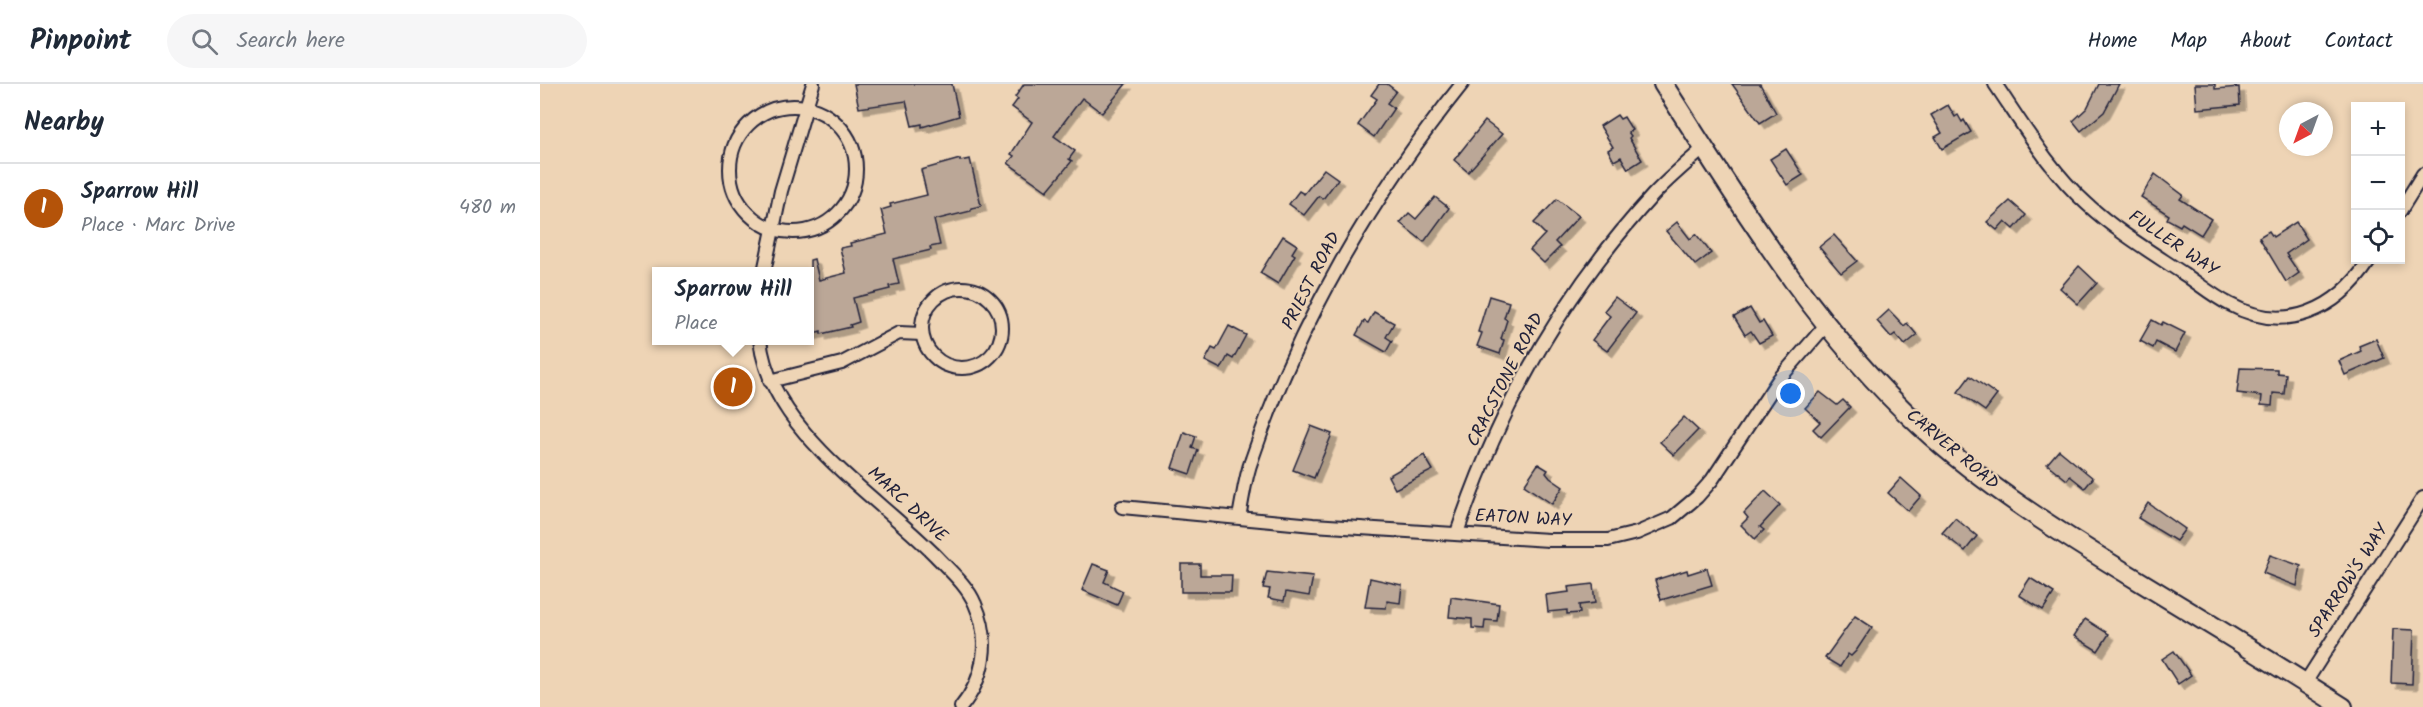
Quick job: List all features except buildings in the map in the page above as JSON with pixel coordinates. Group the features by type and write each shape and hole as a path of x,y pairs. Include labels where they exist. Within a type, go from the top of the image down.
{"street":[{"path":"765,267 784,179 813,84"},
{"name":"PRIEST ROAD","path":"1239,517 1251,460 1285,377 1350,245 1407,156 1462,84"},
{"name":"CARVER ROAD","path":"1663,84 1787,273 1827,325 1886,392 1920,426 1986,481 2067,537 2343,707"},
{"name":"FULLER WAY","path":"1995,84 2045,157 2086,203 2131,239 2229,304 2258,315 2274,317 2306,314 2320,308 2346,290 2367,264"},
{"path":"790,106 805,107 832,120 850,143 855,166 852,190 834,217 820,225 805,231 773,229 747,212 737,199 732,184 732,153 747,125 759,115 790,106"},
{"name":"CRACSTONE ROAD","path":"1457,533 1491,444 1545,336 1596,263 1654,193 1704,148"},
{"path":"2401,210 2423,174"},
{"path":"954,288 970,289 984,295 995,306 1001,321 996,347 984,360 968,367 951,366 935,357 922,334 923,319 929,305 940,294 954,288"},
{"name":"EATON WAY","path":"1122,507 1313,525 1549,540 1608,540 1637,533 1672,518 1712,480 1779,379 1827,325"},
{"path":"770,381 842,363 899,333 922,334"},
{"name":"MARC DRIVE","path":"761,345 770,381 787,410 806,435 941,561 964,586 975,604 984,636 984,653 977,681 961,707"},
{"name":"SPARROW'S WAY","path":"2305,683 2423,498"}],"place":[{"name":"Sparrow Hill","path":"733,387"}]}
